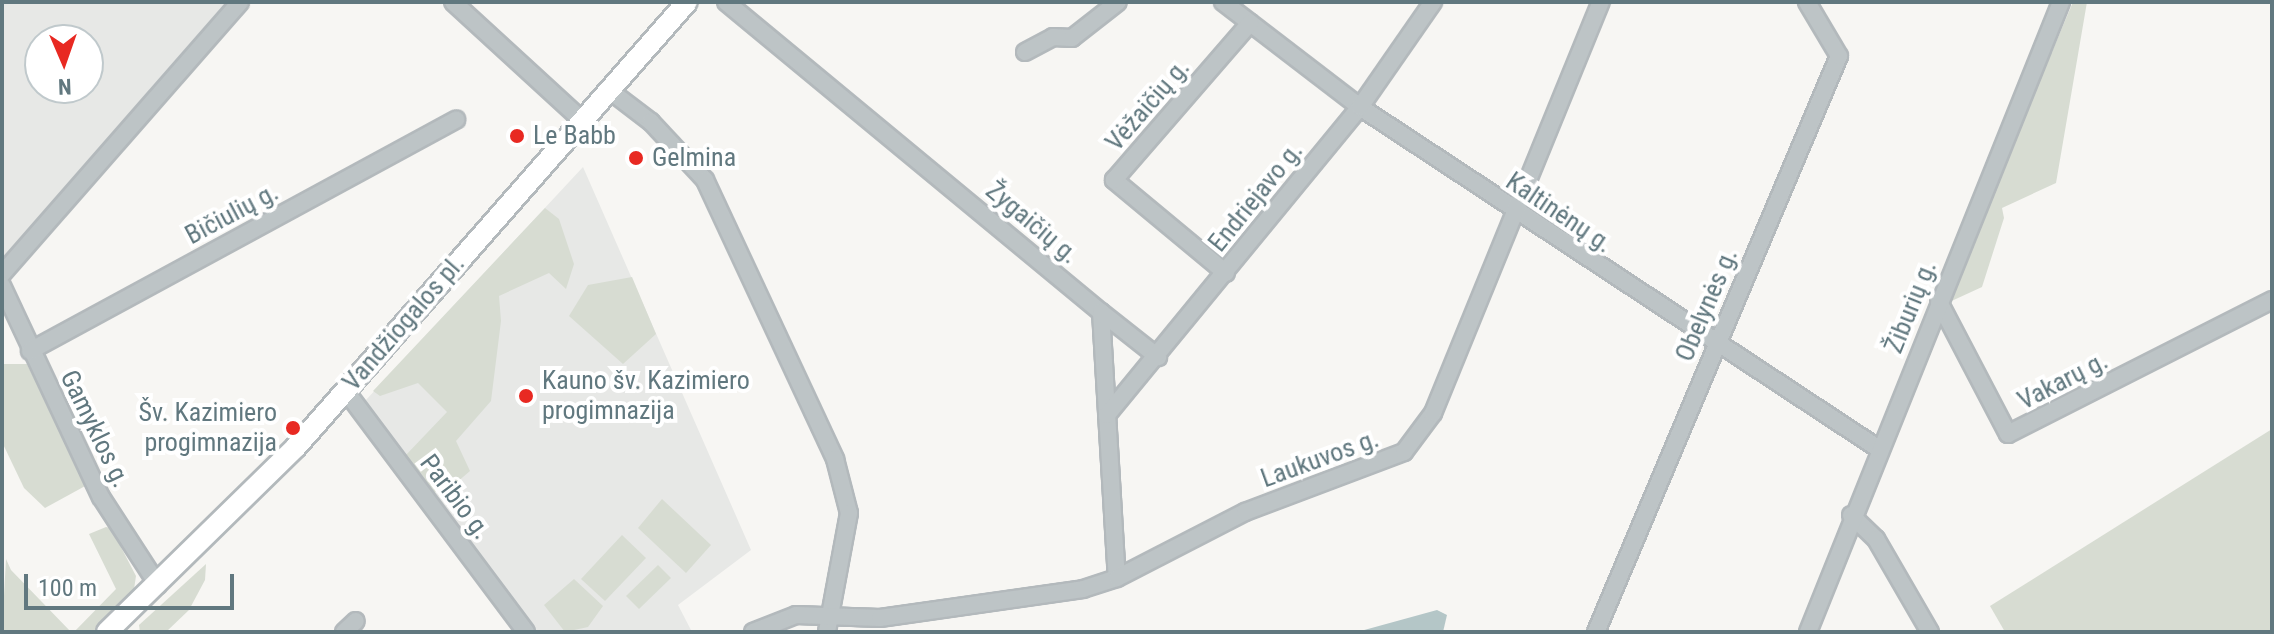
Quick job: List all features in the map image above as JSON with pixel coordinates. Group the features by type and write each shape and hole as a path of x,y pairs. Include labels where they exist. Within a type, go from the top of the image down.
{"main road":[{"name":"Vandžiogalos pl.","path":"107,632 251,496 687,2"}],"street":[{"path":"2,274 240,2"},
{"path":"453,2 582,120"},
{"name":"Žygaičių g.","path":"726,2 1158,357"},
{"path":"1025,52 1053,37 1072,38 1118,2"},
{"name":"Kaltinėnų g.","path":"1223,2 1360,107 1716,345 1879,449"},
{"name":"Endriejavo g.","path":"1107,415 1158,357 1360,107 1433,2"},
{"name":"Laukuvos g.","path":"753,632 796,615 828,625 1083,589 1117,578 1245,512 1364,471 1412,446 1433,413 1518,214 1601,2"},
{"name":"Obelynės g.","path":"1596,632 1839,56 1807,2"},
{"name":"Žiburių g.","path":"1813,628 1851,515 2061,2"},
{"name":"Vėžaičių g.","path":"1226,273 1114,180 1250,23"},
{"path":"609,90 651,122 705,180 835,459 849,513 828,625"},
{"name":"Bičiulių g.","path":"30,351 456,120"},
{"name":"Gamyklos g.","path":"2,286 30,351 111,515 158,585"},
{"name":"Vakarų g.","path":"1939,302 2008,434 2272,300"},
{"path":"1101,312 1117,578"},
{"name":"Paribio g.","path":"345,390 526,632"},
{"path":"1851,515 1876,539 1930,632"}],"shaded area":[{"path":"2,2 240,2 2,274"},
{"path":"2073,2 2087,2 2056,183 2002,208 2004,218 1982,287 1945,304"},
{"name":"Kauno šv. Kazimiero progimnazija","path":"583,167 751,550 678,605 692,632 536,632 365,401"},
{"path":"545,208 559,219 574,264 566,289 549,273 499,296 501,321 491,401 456,441 470,471 449,489 432,493 405,456 447,412 418,383 380,396 373,391"},
{"path":"632,277 656,334 623,364 569,316 588,285"},
{"path":"2,364 27,364 87,485 45,508 24,488 2,442"},
{"path":"2272,429 2272,632 2005,632 1990,606"},
{"path":"662,499 711,545 686,573 638,528"},
{"path":"111,528 136,576 133,596 97,632 74,632 116,589 89,534"},
{"path":"622,535 646,558 605,601 581,579"},
{"path":"6,559 11,570 71,632 2,632"},
{"path":"206,564 205,580 189,610 166,632 140,632 139,625"},
{"path":"658,565 671,578 639,609 626,596"},
{"path":"574,579 603,606 588,627 565,632 544,605"},
{"path":"1437,610 1447,615 1443,632 1357,632"}],"place":[{"name":"Le Babb","path":"517,136"},
{"name":"Gelmina","path":"636,158"},
{"name":"Kauno šv. Kazimiero progimnazija","path":"526,396"},
{"name":"Šv. Kazimiero progimnazija","path":"293,428"}]}
